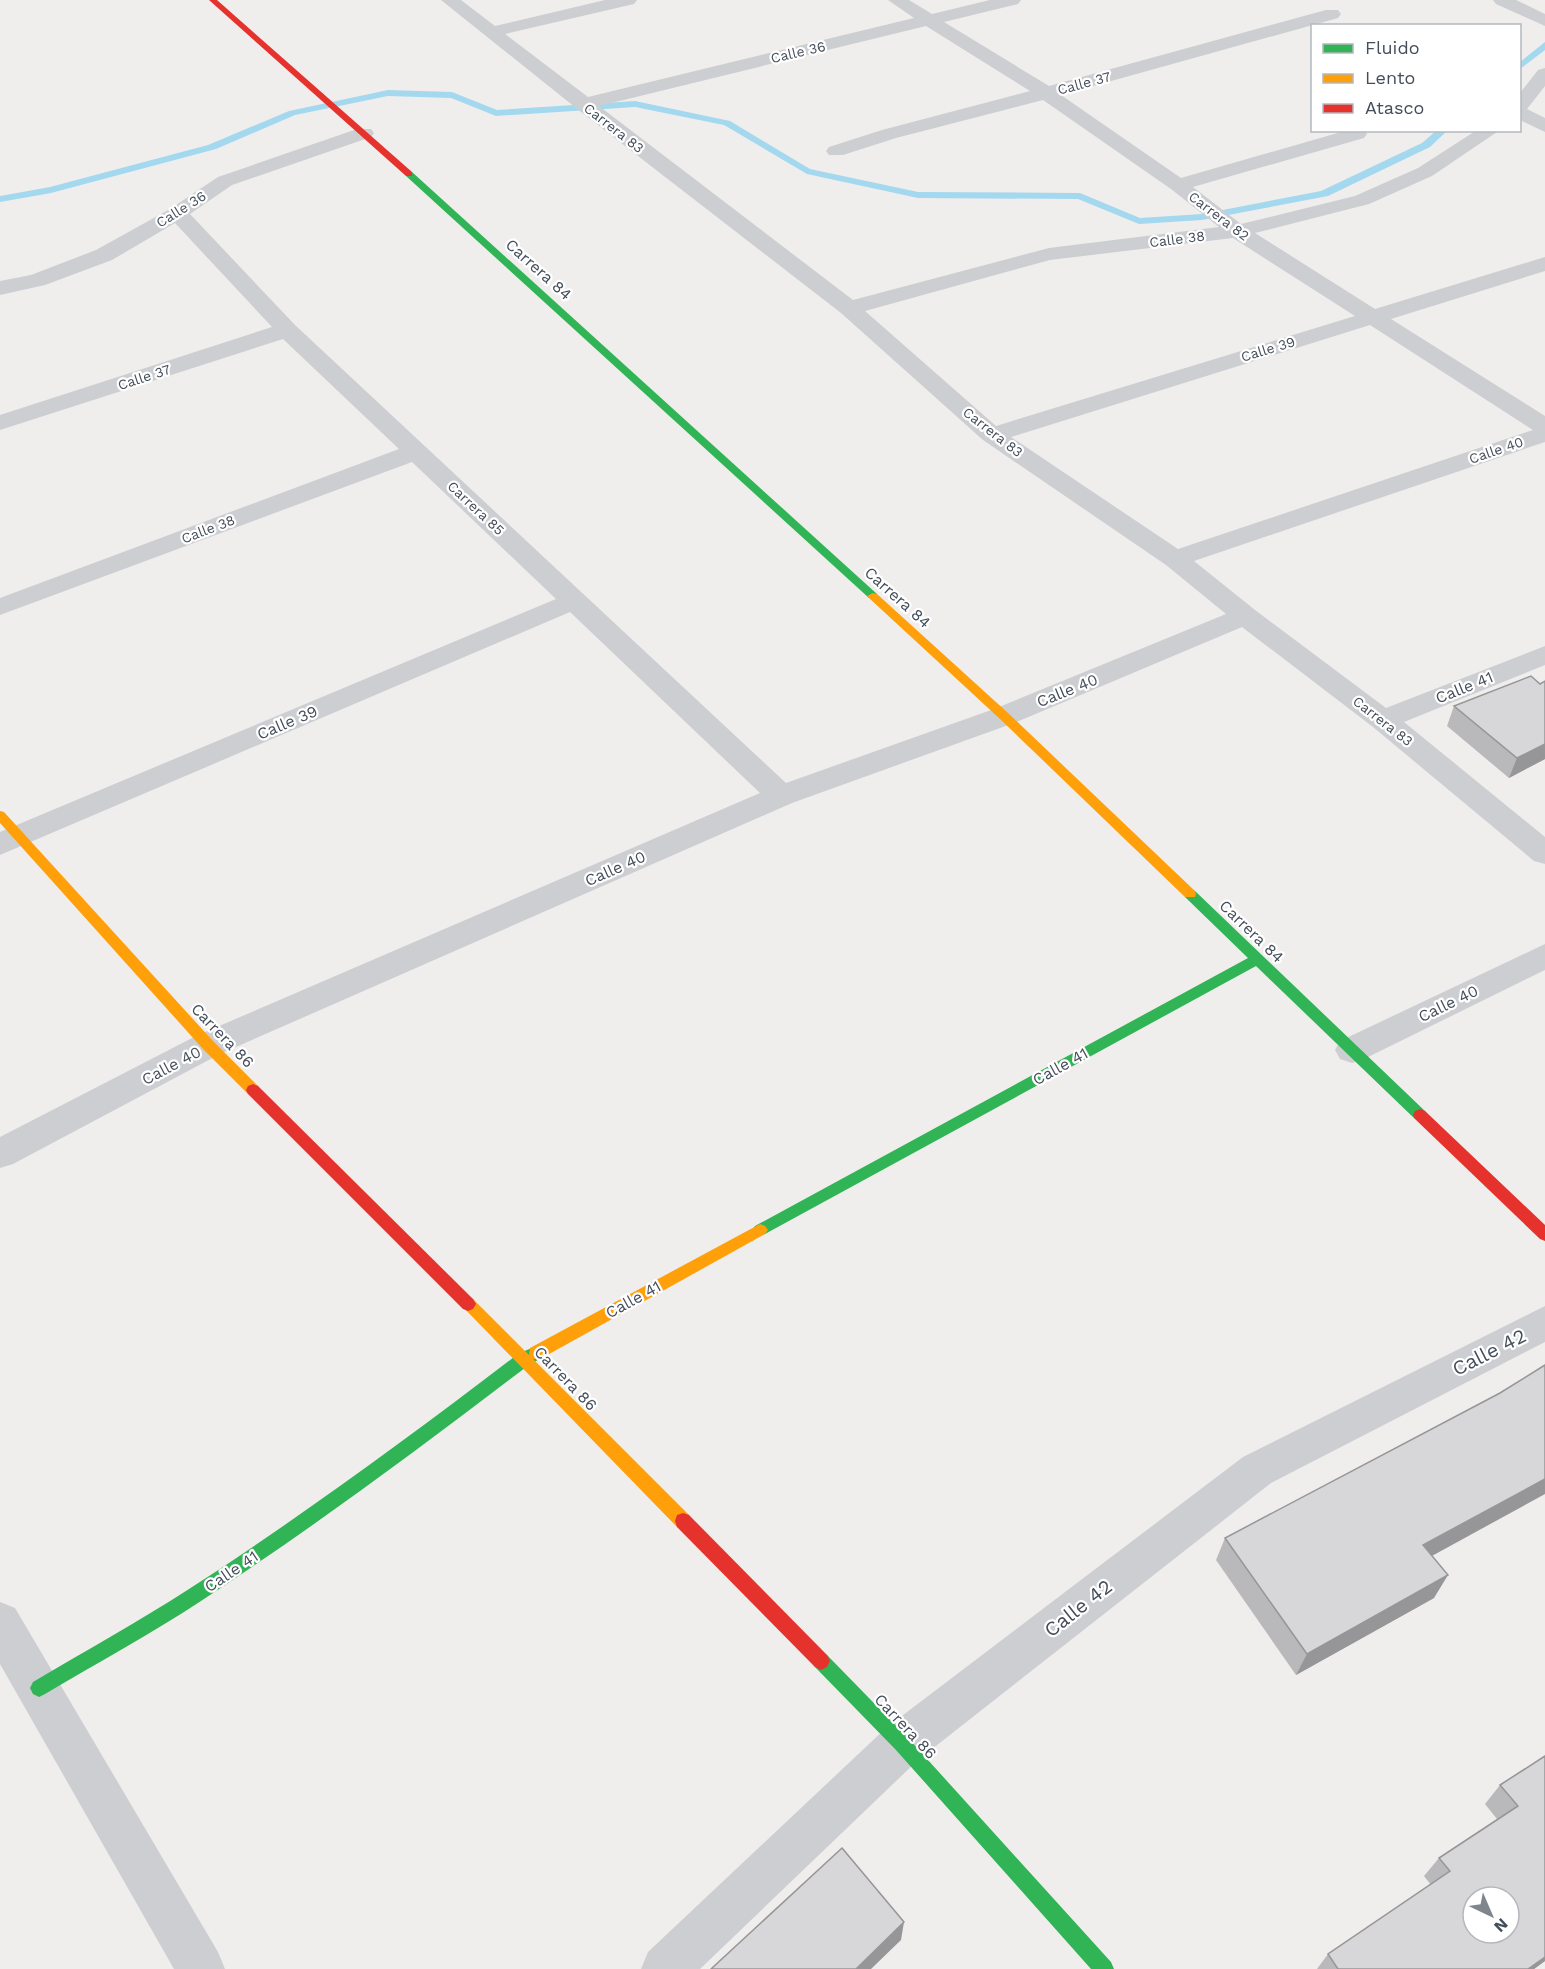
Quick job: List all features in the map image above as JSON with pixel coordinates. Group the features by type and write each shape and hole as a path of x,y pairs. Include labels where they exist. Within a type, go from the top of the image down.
{"street":[{"name":"Carrera 84","path":"213,0 364,133 1004,716 1545,1235"},
{"name":"Carrera 83","path":"450,0 849,308 992,435 1175,559 1245,616 1383,720 1545,853"},
{"path":"491,32 628,0"},
{"name":"Carrera 82","path":"897,0 1046,93 1178,185 1232,228 1545,427"},
{"name":"Calle 36","path":"589,109 1012,0"},
{"name":"Calle 37","path":"1305,0 1339,18 1316,24"},
{"path":"1502,0 1545,21"},
{"name":"Calle 37","path":"836,151 889,134 1311,25"},
{"path":"1521,104 1545,74"},
{"path":"1521,113 1545,126"},
{"name":"Calle 38","path":"849,308 1049,254 1232,228 1362,200 1425,172 1488,132"},
{"name":"Calle 36","path":"0,288 37,280 104,255 177,213 225,181 364,133"},
{"path":"1178,185 1357,134"},
{"name":"Carrera 85","path":"177,213 287,330 781,796"},
{"name":"Calle 39","path":"992,435 1545,264"},
{"name":"Calle 37","path":"0,423 287,330"},
{"name":"Calle 40","path":"1175,559 1545,434"},
{"name":"Calle 38","path":"0,607 416,452"},
{"name":"Calle 39","path":"6,831 574,600"},
{"name":"Calle 40","path":"0,1154 208,1045 781,796 1004,716 1245,616"},
{"name":"Calle 41","path":"1383,720 1545,654"},
{"name":"Carrera 86","path":"6,831 208,1045 524,1359 902,1744 1104,1969"},
{"name":"Calle 40","path":"1352,1050 1545,956"},
{"name":"Calle 41","path":"39,1688 194,1596 305,1521 402,1453 524,1359 1257,959"},
{"name":"Calle 42","path":"665,1969 902,1744 1257,1470 1545,1323"},
{"path":"0,1623 201,1969"}],"building":[{"path":"1531,676 1540,684 1545,681 1545,744 1517,758 1454,706"},
{"path":"1545,1365 1545,1479 1423,1545 1448,1575 1307,1654 1225,1538 1500,1393"},
{"path":"1545,1756 1545,1957 1528,1969 1338,1969 1328,1954 1450,1871 1439,1858 1518,1806 1500,1785"},
{"path":"842,1848 904,1922 856,1969 711,1969"}],"waterway":[{"path":"1521,65 1545,45"},
{"path":"0,199 51,190 212,147 292,113 388,93 452,95 496,113 635,104 727,123 807,171 918,195 1080,196 1139,221 1202,217 1324,194 1426,145 1441,132"}],"traffic: fast":[{"path":"409,174 873,596"},
{"path":"1190,894 1420,1115"},
{"path":"760,1230 1257,959"},
{"path":"39,1688 195,1595 279,1539 524,1359 536,1353"},
{"path":"821,1661 902,1744 1104,1969"}],"traffic: slow":[{"path":"873,596 1004,716 1190,894"},
{"path":"0,815 208,1045 253,1090"},
{"path":"536,1353 760,1230"},
{"path":"468,1304 683,1521"}],"traffic: jam":[{"path":"213,0 409,174"},
{"path":"253,1090 468,1304"},
{"path":"1420,1115 1545,1235"},
{"path":"683,1521 821,1661"}]}
